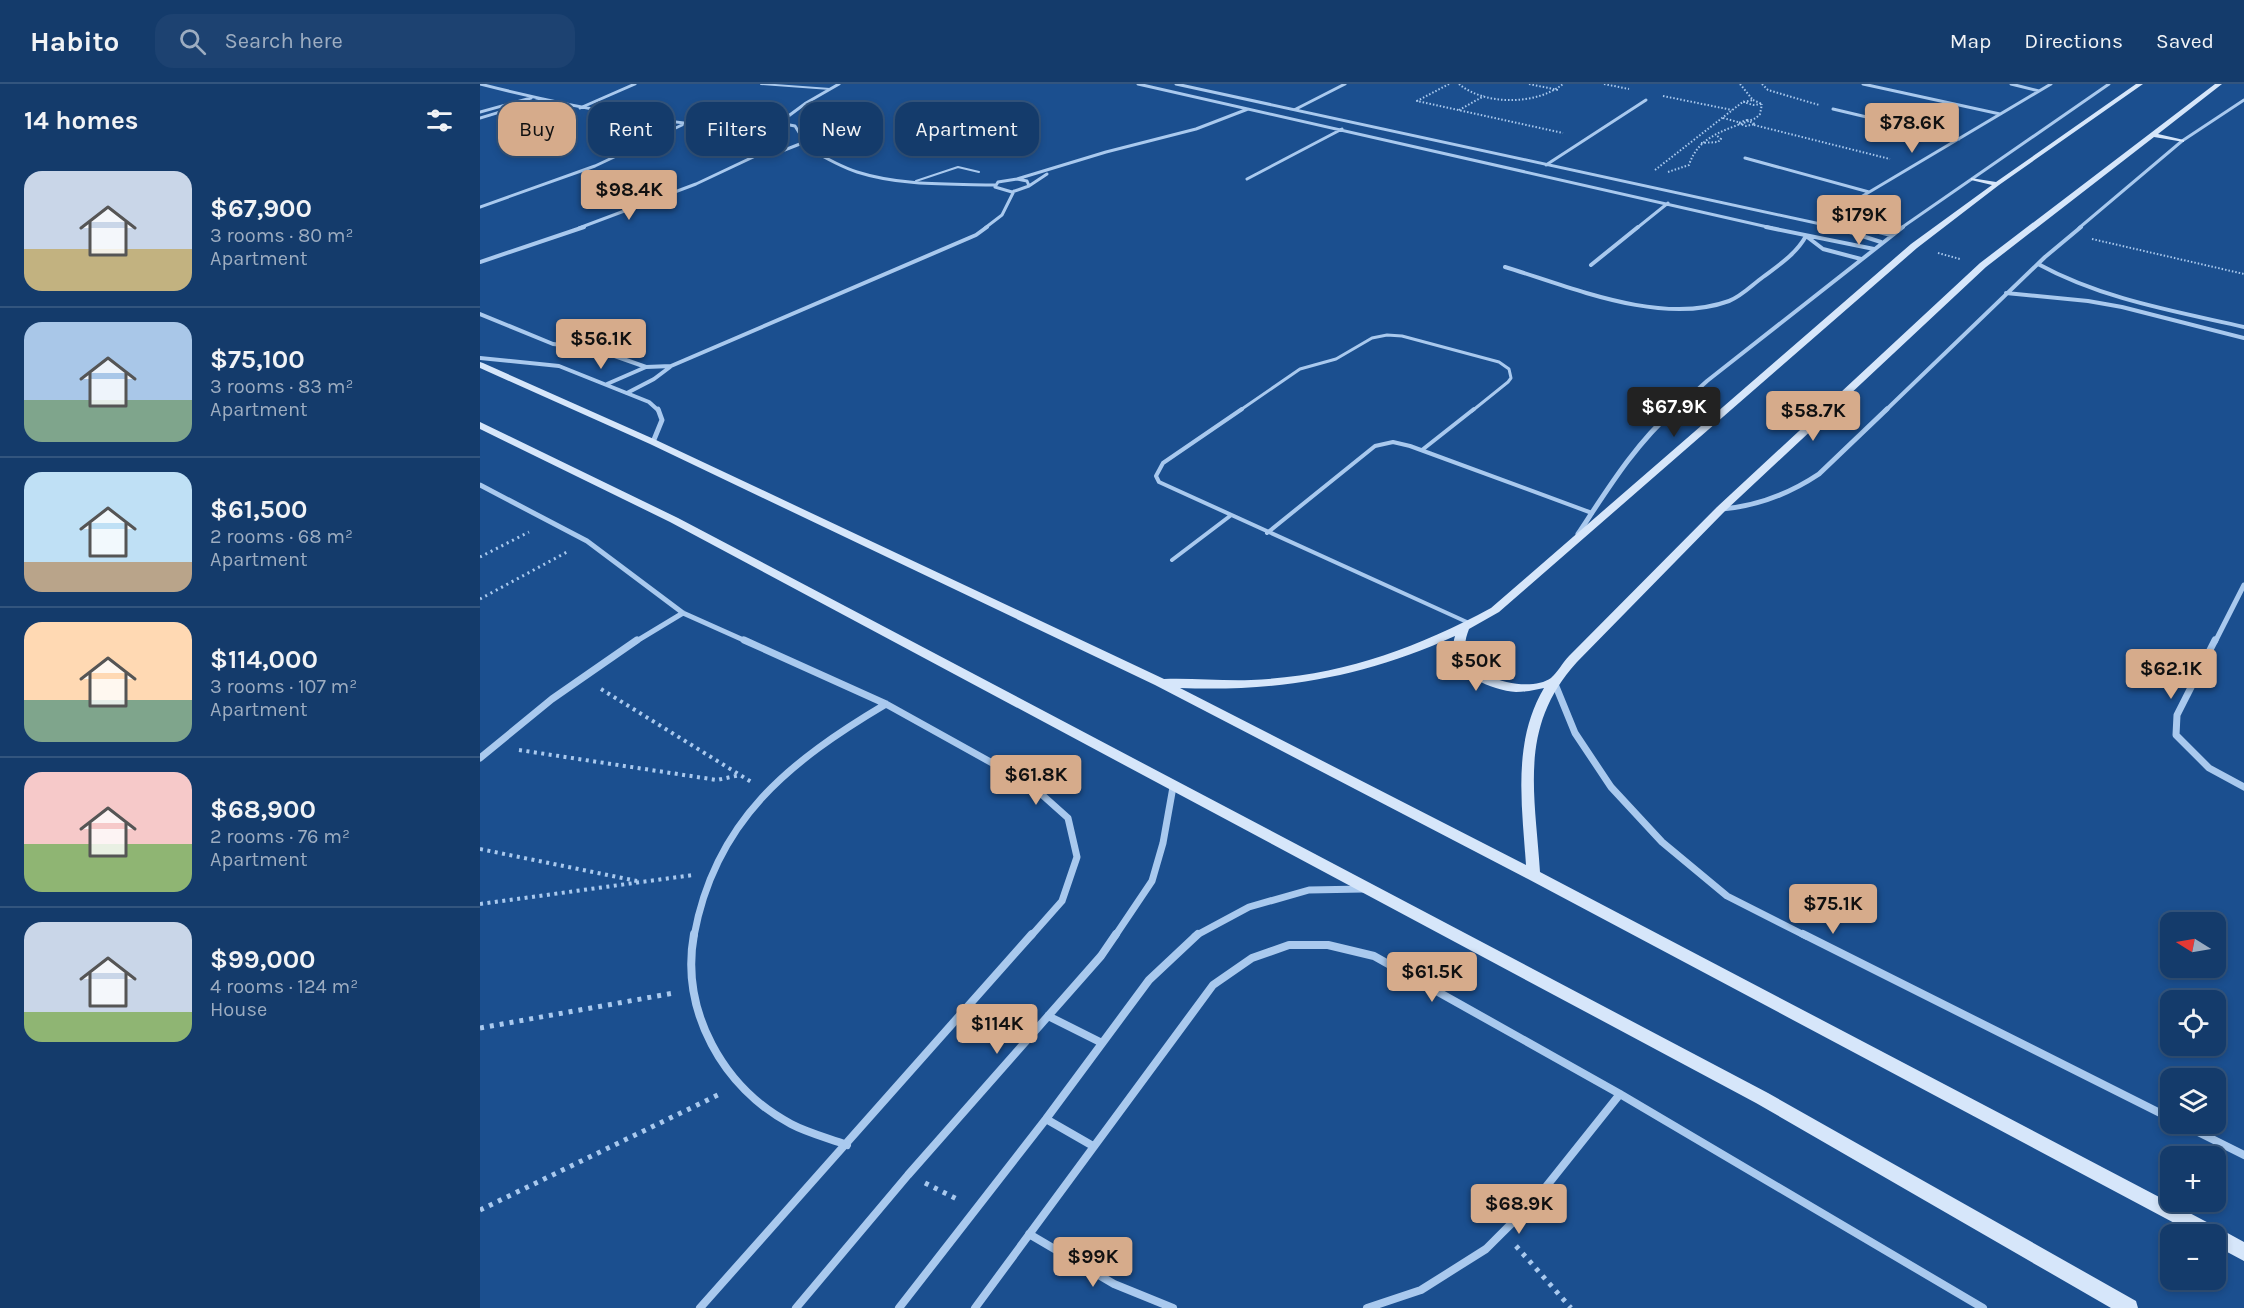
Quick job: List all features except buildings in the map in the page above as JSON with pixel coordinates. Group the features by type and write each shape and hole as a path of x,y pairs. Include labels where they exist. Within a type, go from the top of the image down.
{"main road":[{"path":"1159,682 1205,685 1252,684 1311,678 1388,661 1428,646 1468,627 1495,610 1571,546 1914,246 1997,184 2140,84"},
{"path":"1533,875 1528,765 1530,735 1539,709 1554,681 1573,659 1721,509 1983,265 2219,84"},
{"path":"2153,135 2182,141"},
{"path":"1973,178 1997,184"},
{"path":"480,365 653,442 1159,682 1533,875 2193,1224"},
{"path":"480,425 674,520 1762,1098 2129,1308"},
{"path":"1468,627 1458,639 1458,650 1470,670 1483,679 1496,684 1518,687 1540,686 1554,681"},
{"path":"2226,1241 2244,1251"}],"street":[{"path":"480,84 579,109 686,125"},
{"path":"579,109 636,84"},
{"path":"788,117 839,84"},
{"path":"1138,84 1806,236 1837,240 1874,249"},
{"path":"1176,84 1832,226 1881,242"},
{"path":"1295,109 1345,84"},
{"path":"1863,84 2000,114"},
{"path":"2011,84 2040,91"},
{"path":"1891,235 1829,218 1830,214 2051,84"},
{"path":"1571,546 1612,482 1655,427 1707,381 1881,242 2109,84"},
{"path":"480,112 531,98"},
{"path":"480,118 540,100"},
{"path":"1546,165 1646,100"},
{"path":"1721,509 1760,504 1795,490 1818,474 2006,293 2071,234 2182,141 2244,100"},
{"path":"826,156 858,173 916,181 995,185 1004,180 1056,169 1106,152 1198,130 1249,108"},
{"path":"1833,109 1959,139"},
{"path":"480,207 595,166 682,125"},
{"path":"788,125 795,126 800,133"},
{"path":"1247,178 1343,129"},
{"path":"480,262 656,200 756,156"},
{"path":"1745,158 1869,192"},
{"path":"995,185 996,190 1014,192 1029,186 1056,169"},
{"path":"1017,179 1027,181 1029,186"},
{"path":"627,393 654,379 671,366 976,235 1002,215 1014,192"},
{"path":"1591,265 1668,203"},
{"path":"1806,236 1820,247 1861,259"},
{"path":"1505,267 1645,306 1674,309 1702,308 1732,300 1794,254 1806,236"},
{"path":"2038,264 2068,280 2097,290 2244,327"},
{"path":"2006,293 2111,305 2244,338"},
{"path":"480,314 545,341 602,351 646,367"},
{"path":"480,358 559,366 607,384 655,406 663,416 663,422 653,442"},
{"path":"607,384 646,367 671,366"},
{"path":"480,485 587,541 682,612 886,704 1030,783 1068,818 1077,857 1062,901 700,1308"},
{"path":"2244,585 2177,715 2176,735 2209,768 2244,787"},
{"path":"480,758 521,722 580,676 682,612"},
{"path":"1554,681 1575,733 1611,787 1662,842 1727,896 2160,1113"},
{"path":"847,1145 791,1124 739,1085 717,1055 706,1034 692,990 693,931 711,873 725,844 766,791 822,742 886,704"},
{"path":"796,1308 908,1175 1101,956 1152,881 1163,843 1173,787"},
{"path":"900,1308 1046,1119 1149,980 1195,936 1249,906 1309,890 1370,889"},
{"path":"975,1308 1213,985 1240,963 1272,948 1307,942 1342,945 1374,956 1620,1094 1983,1308"},
{"path":"1048,1016 1102,1043"},
{"path":"1367,1308 1421,1290 1486,1249 1537,1198 1620,1094"},
{"path":"1046,1119 1093,1146"},
{"path":"2202,1134 2244,1155"},
{"path":"1029,1234 1114,1284 1173,1308"}],"lane":[{"path":"761,84 830,89"},
{"path":"916,181 958,167 979,172"},
{"path":"1422,450 1508,382 1511,374 1499,362 1402,336 1387,335 1372,338 1336,359 1300,369 1163,464 1157,470 1156,476 1159,482 1166,487 1468,627"},
{"path":"1267,533 1381,443 1398,442 1592,513"},
{"path":"1172,560 1230,516"}],"path":[{"path":"1449,84 1417,100 1587,138"},
{"path":"1460,84 1464,89 1484,96 1522,98 1544,95 1558,90 1563,84"},
{"path":"1529,84 1558,90"},
{"path":"1604,84 1635,90"},
{"path":"1740,84 1753,99"},
{"path":"1762,84 1768,90 1833,109"},
{"path":"1656,94 1733,110"},
{"path":"1459,111 1484,96"},
{"path":"1658,172 1652,172 1744,101 1753,99 1761,101 1762,104"},
{"path":"1744,101 1749,105 1762,104"},
{"path":"1664,172 1689,165 1694,150 1700,143 1715,134 1751,121 1760,114 1762,104"},
{"path":"1723,118 1743,125 1754,125 1914,165"},
{"path":"1738,122 1751,121"},
{"path":"1751,121 1754,125"},
{"path":"1691,142 1718,142 1721,139 1715,134"},
{"path":"2071,234 2244,274"},
{"path":"1914,246 1983,265"},
{"path":"480,557 549,521"},
{"path":"480,599 587,541"},
{"path":"580,676 766,791"},
{"path":"494,746 717,780 740,775"},
{"path":"480,849 641,882"},
{"path":"480,904 711,873"},
{"path":"480,1028 692,990"},
{"path":"480,1210 739,1085"},
{"path":"908,1175 976,1208"},
{"path":"1504,1232 1570,1308"}]}
